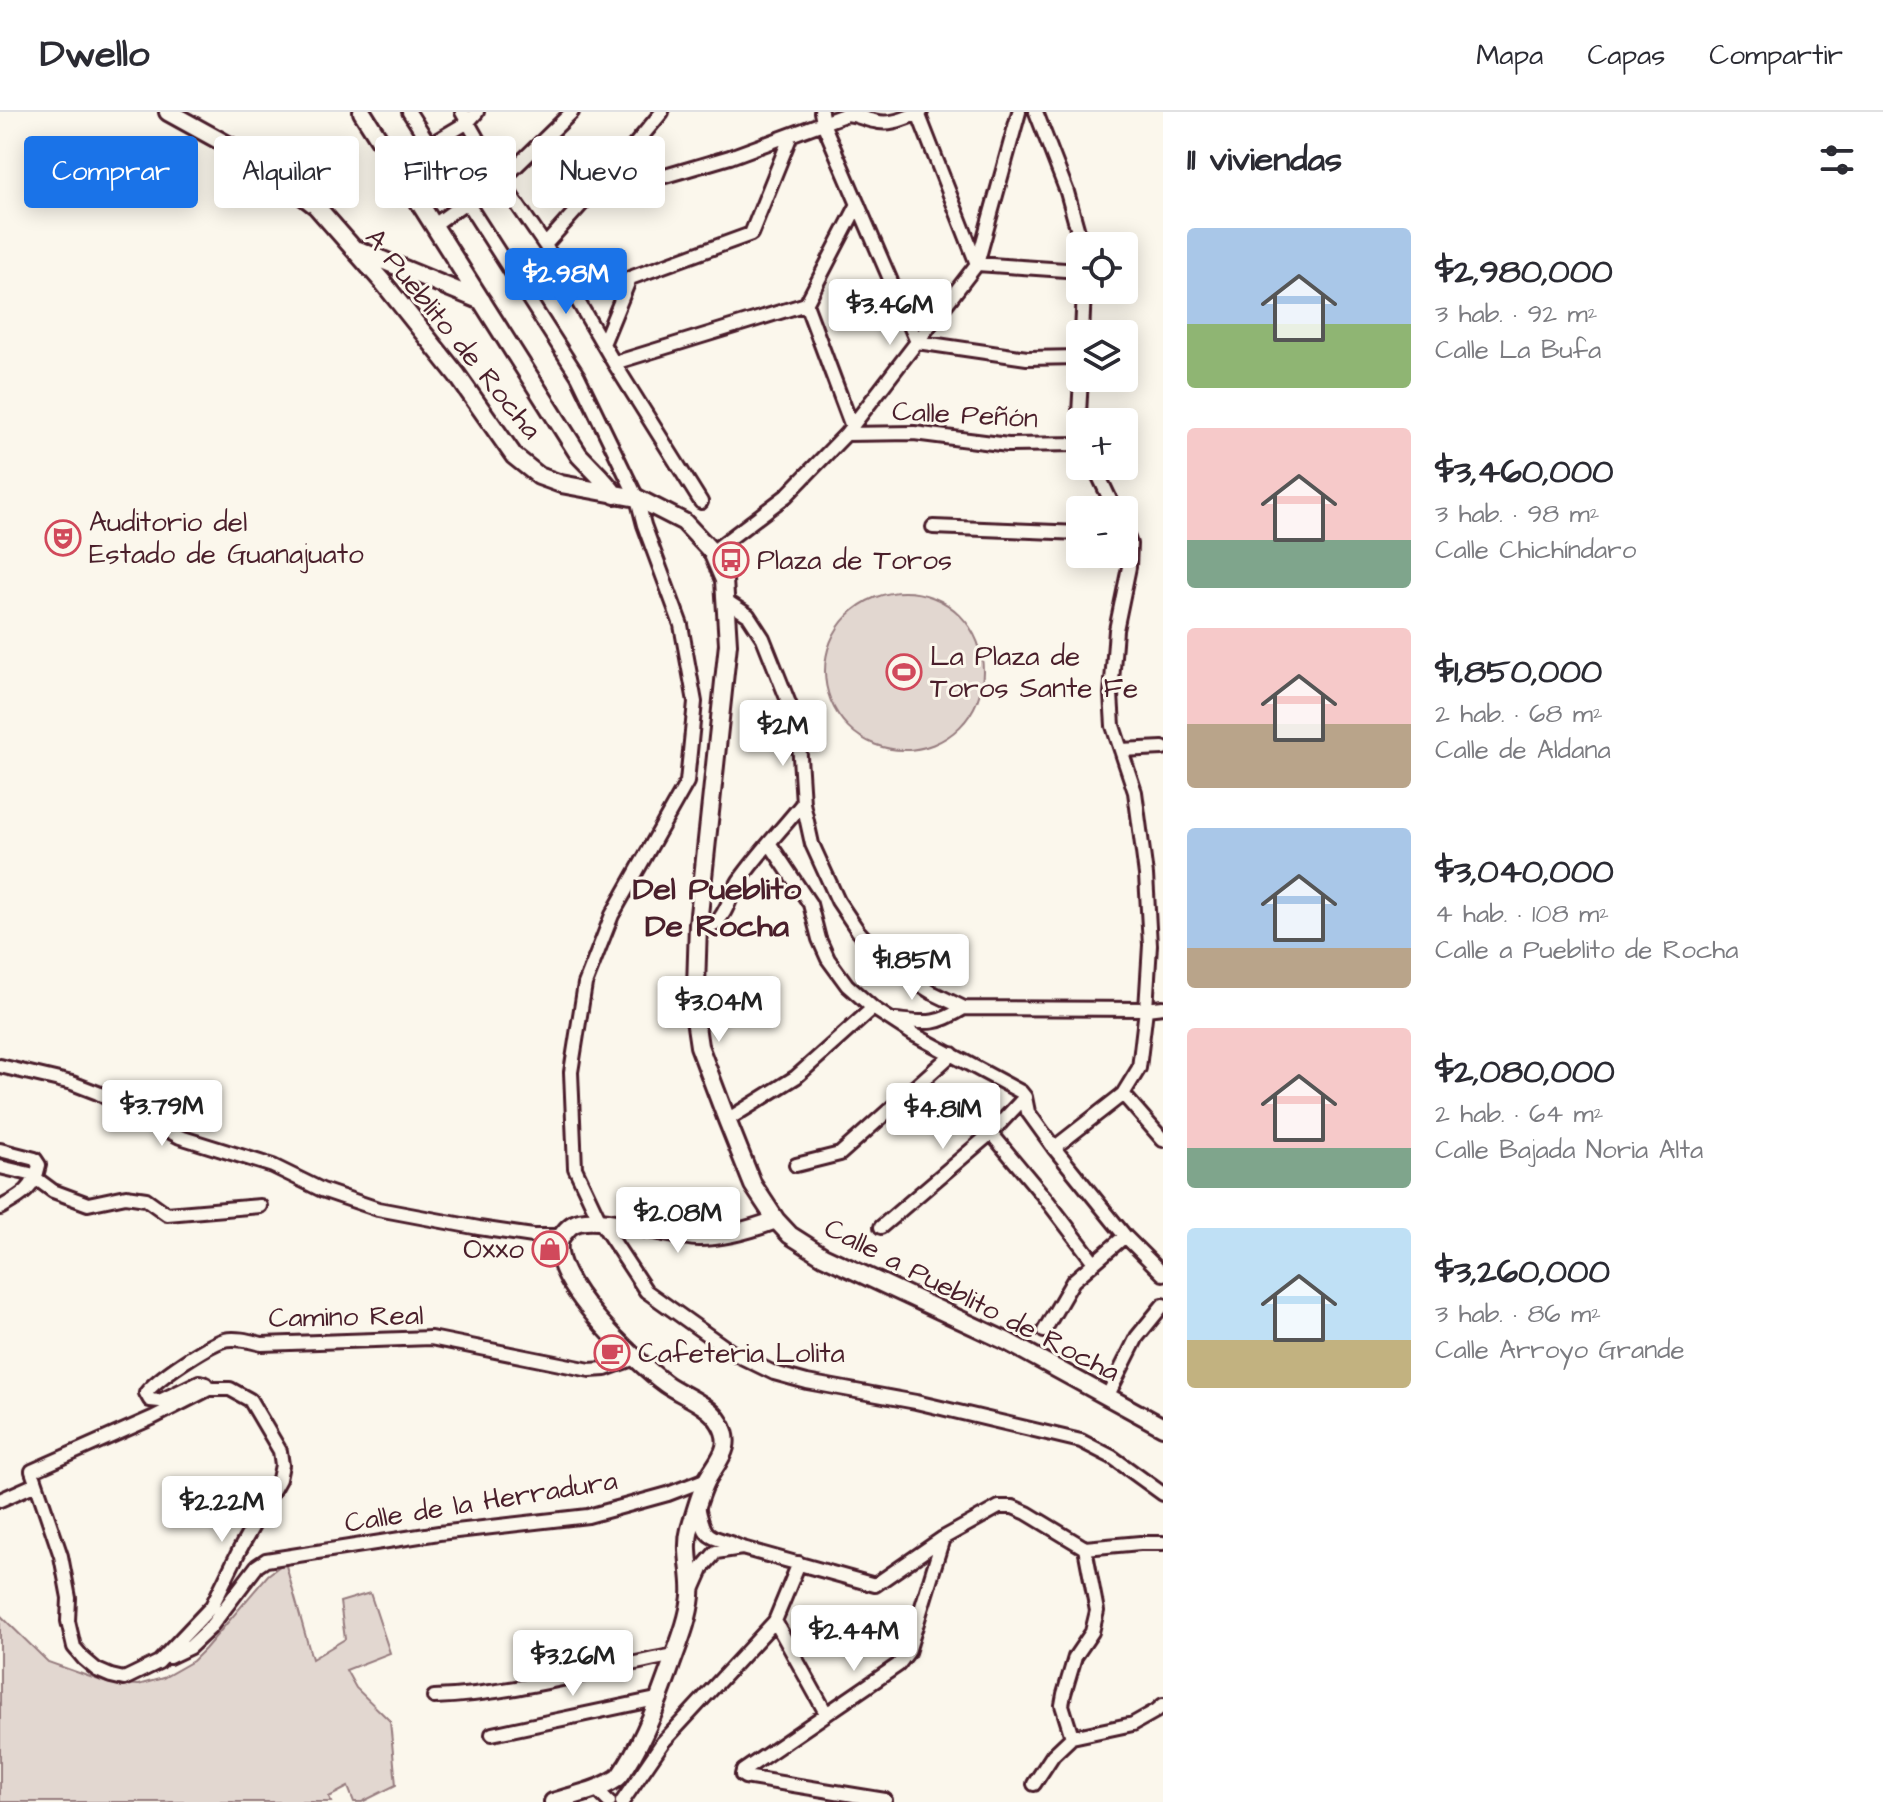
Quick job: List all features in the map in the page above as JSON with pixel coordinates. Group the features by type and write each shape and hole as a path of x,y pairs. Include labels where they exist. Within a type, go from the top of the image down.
{"street":[{"name":"A Pueblito de Rocha","path":"168,112 246,155 316,206 382,281 457,375 514,456 539,476 561,484 637,498"},
{"path":"362,112 579,455 615,495"},
{"path":"409,112 426,136"},
{"path":"441,136 465,117 477,112"},
{"path":"516,166 572,112"},
{"path":"545,245 662,112"},
{"path":"665,176 791,135 822,118 847,114 878,123 893,122 920,112 977,264"},
{"path":"712,552 786,496 849,430 977,264 1019,112"},
{"path":"1036,112 1067,192 1078,232"},
{"path":"465,117 476,136"},
{"path":"822,118 917,342"},
{"path":"603,344 630,278 751,234 791,135"},
{"path":"516,203 545,245 701,502"},
{"path":"614,363 806,304 858,204"},
{"path":"434,225 458,208"},
{"path":"470,208 578,376 637,498 681,625 695,702 687,782 612,915 585,984 571,1072 575,1168 600,1221 646,1291 733,1353 774,1373 1081,1441 1112,1457 1163,1494"},
{"path":"351,247 482,301"},
{"path":"977,264 1066,270"},
{"path":"806,304 849,430"},
{"path":"917,342 1027,358 1066,357"},
{"name":"Calle Peñón","path":"849,430 914,433 1008,445 1066,444"},
{"name":"Calle a Pueblito de Rocha","path":"637,498 684,522 701,538 712,552 724,580 728,644 698,924 695,1019 699,1046 753,1185 790,1235 823,1256 1006,1341 1163,1427"},
{"path":"933,527 1066,532"},
{"path":"1054,1148 1123,1094 1139,1068 1150,945 1146,875 1135,792 1113,726 1111,694 1116,630 1129,568"},
{"path":"725,600 748,615 763,638 798,726 803,803 812,844 838,901 858,931 878,953 904,975 964,1008 1163,1007"},
{"path":"1121,750 1163,748"},
{"path":"698,924 715,924 723,917 731,893 746,871 803,803"},
{"path":"770,844 810,904 828,959 847,985 873,1008 913,1034 1021,1092 1028,1112 1054,1148 1125,1236 1163,1274"},
{"path":"727,1120 796,1077 873,1008"},
{"path":"892,1020 930,1023 945,1020 964,1008"},
{"path":"796,1165 840,1154 952,1054"},
{"path":"0,1066 72,1083 98,1093 180,1137 273,1166 336,1196 378,1209 533,1236 562,1236"},
{"path":"1123,1094 1163,1140"},
{"path":"881,1227 991,1133 1025,1097"},
{"path":"991,1133 1094,1262"},
{"path":"0,1150 35,1159 39,1165 37,1177 27,1192 0,1208"},
{"path":"0,1167 37,1177 53,1191 88,1204 126,1196 146,1199 167,1214 260,1206"},
{"path":"691,1593 689,1533 707,1479 720,1461 725,1434 719,1421 667,1385 613,1338 588,1308 565,1272 559,1248 562,1236 574,1223 589,1220 701,1237 750,1230 776,1220"},
{"path":"1044,1331 1073,1281 1125,1236"},
{"path":"1107,1397 1137,1337 1163,1305"},
{"name":"Camino Real","path":"209,1389 199,1382 160,1401 150,1400 146,1393 160,1377 226,1339 262,1344 431,1338 590,1370 605,1369 635,1358"},
{"path":"0,1500 36,1484 32,1471 209,1389 230,1389 250,1400 280,1451 282,1465 279,1479 212,1606 159,1662"},
{"name":"Calle de la Herradura","path":"36,1484 61,1556 74,1647 97,1670 124,1679 190,1647 209,1629 257,1566 266,1560 439,1533 588,1516 668,1494 707,1479"},
{"path":"698,1506 702,1526 715,1539 875,1585 943,1538 999,1507 1013,1507 1085,1548 1163,1543"},
{"path":"884,1802 742,1775 743,1771 898,1665 908,1652 943,1538"},
{"path":"553,1802 618,1778 637,1749 661,1698 685,1628 691,1593 703,1567 716,1552 742,1548"},
{"path":"1072,1737 1062,1705 1064,1694 1075,1657 1092,1632 1097,1611 1085,1548"},
{"path":"622,1802 663,1742 775,1621 799,1563"},
{"path":"775,1621 826,1713"},
{"path":"434,1697 524,1688 675,1655"},
{"path":"492,1734 661,1698"},
{"path":"1034,1784 1053,1755 1072,1737 1133,1724 1163,1705"},
{"path":"595,1788 609,1802"}],"shaded area":[{"name":"La Plaza de Toros Sante Fe","path":"904,592 934,598 960,615 977,641 983,671 977,701 960,727 934,744 904,750 874,744 848,727 831,701 825,671 831,641 848,615 874,598"},
{"path":"285,1562 312,1659 345,1639 340,1602 370,1593 390,1653 346,1670 356,1688 390,1721 396,1785 362,1802 354,1802 348,1787 329,1797 331,1802 0,1802 0,1615 48,1662 107,1683 138,1685 163,1678 193,1661 268,1575"}],"place":[{"name":"Auditorio del Estado de Guanajuato","path":"63,538"},
{"name":"Plaza de Toros","path":"731,560"},
{"name":"La Plaza de Toros Sante Fe","path":"904,672"},
{"name":"Oxxo","path":"550,1249"},
{"name":"Cafeteria Lolita","path":"612,1353"}],"district":[{"name":"Del Pueblito De Rocha","path":"717,908"}]}
